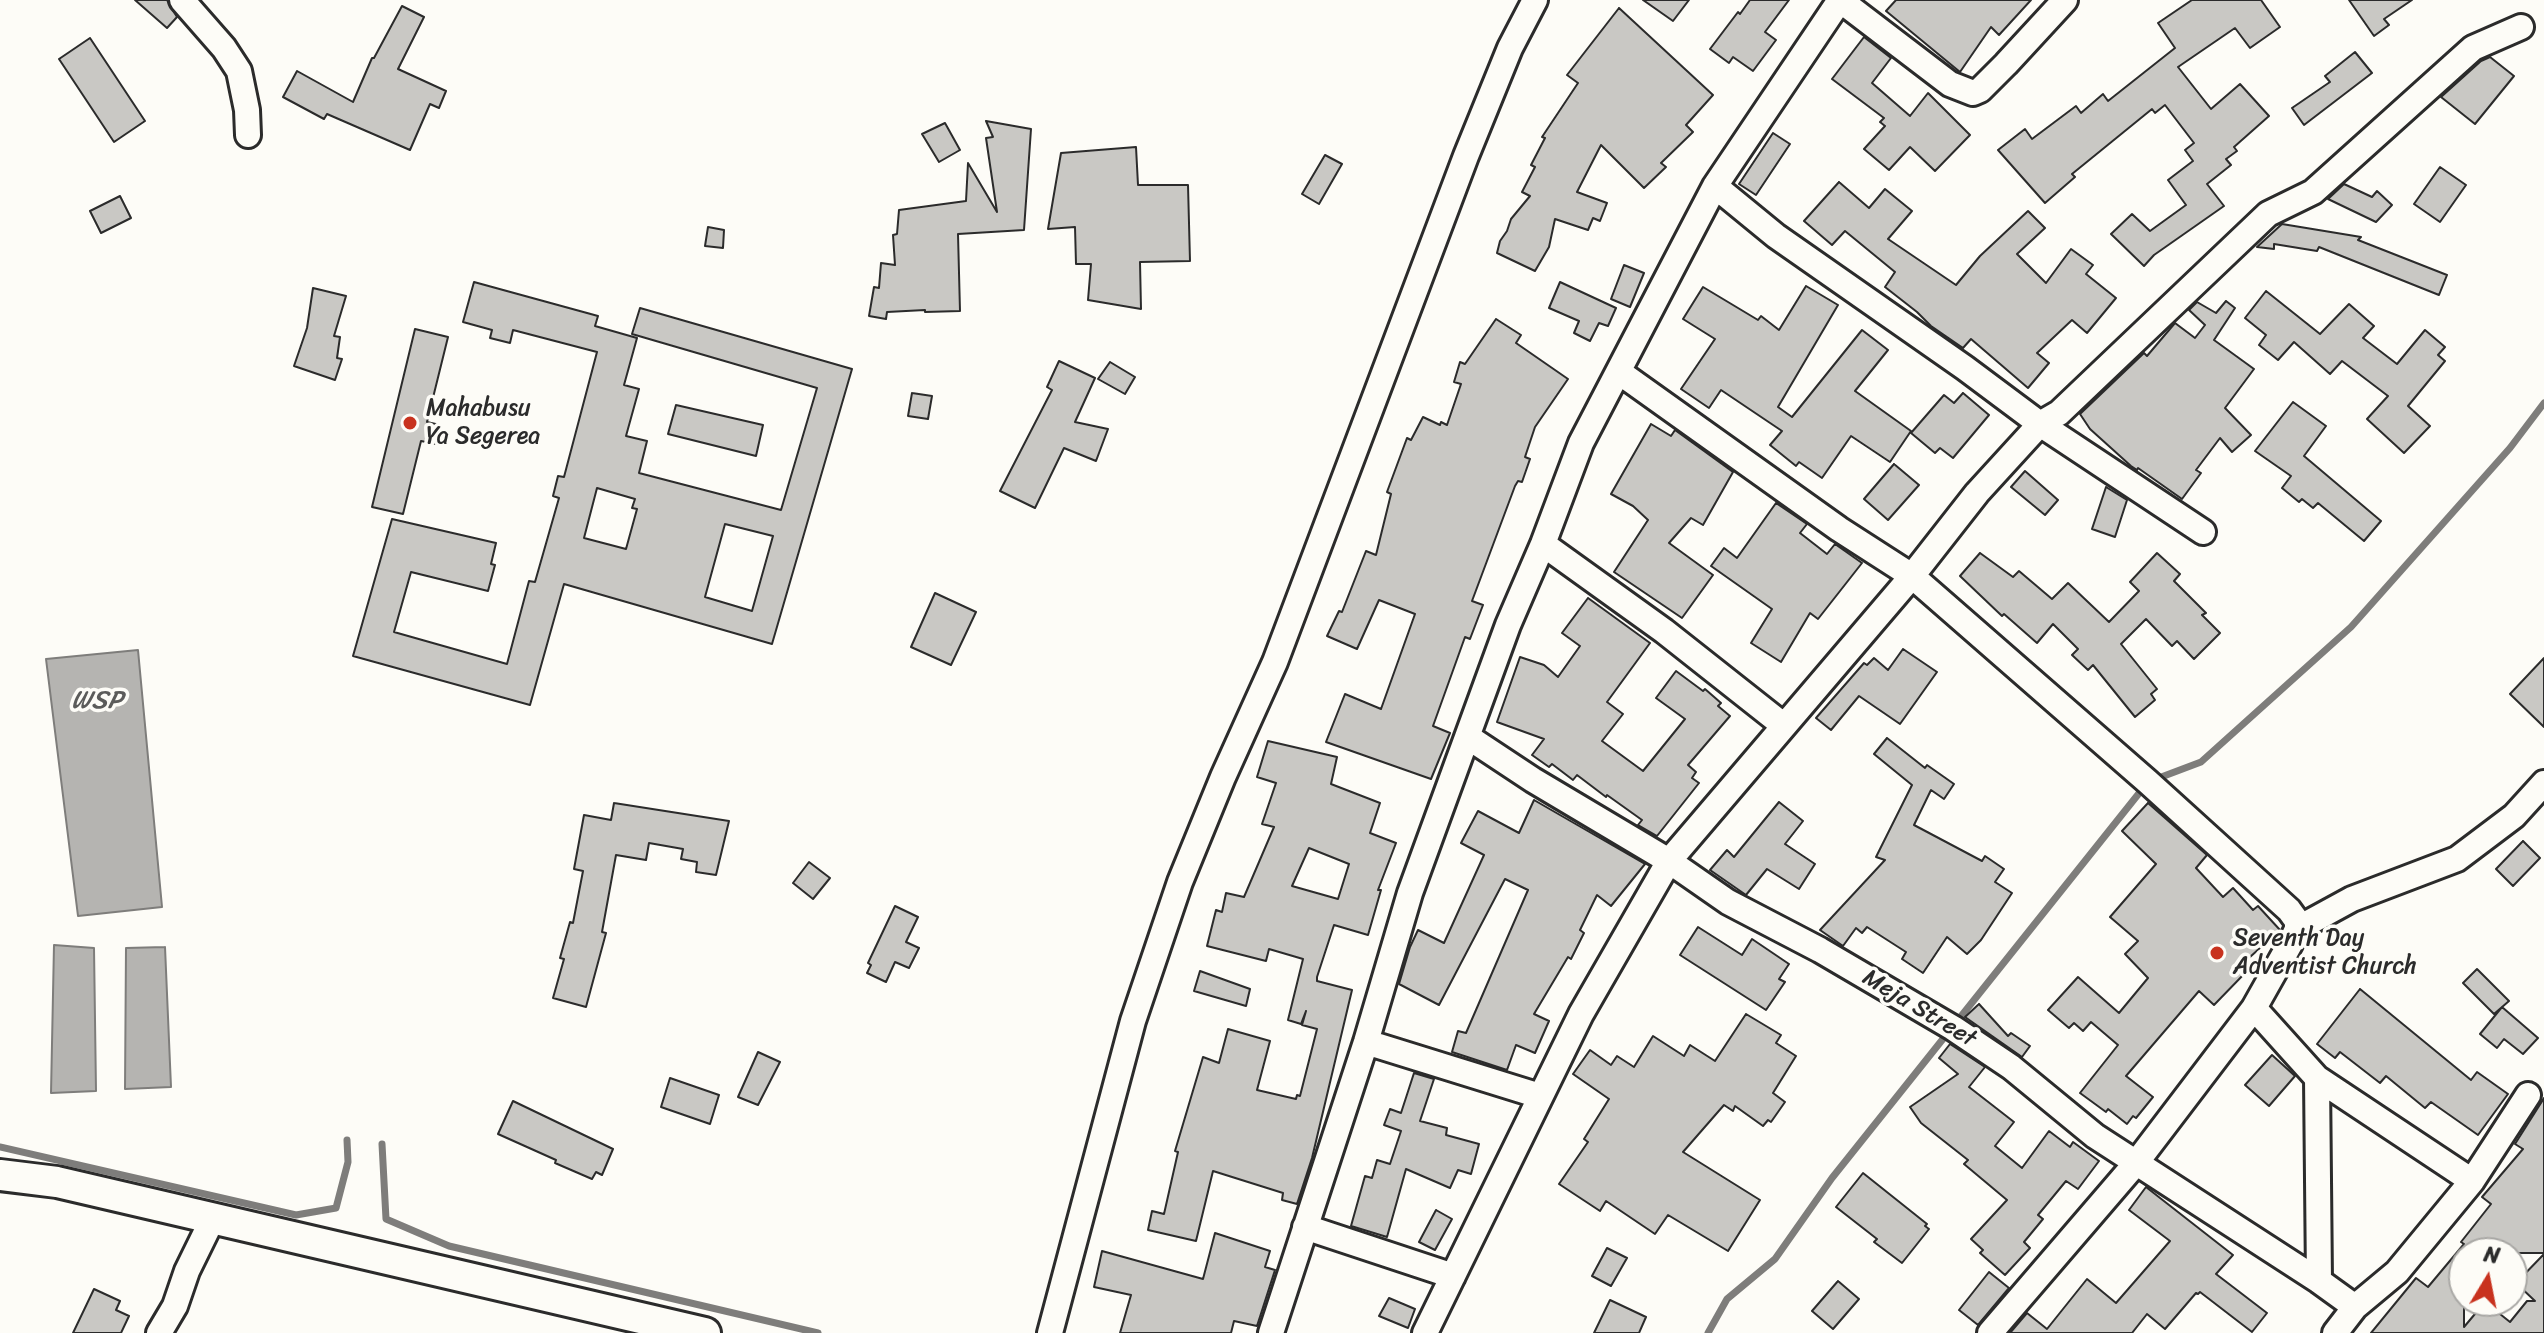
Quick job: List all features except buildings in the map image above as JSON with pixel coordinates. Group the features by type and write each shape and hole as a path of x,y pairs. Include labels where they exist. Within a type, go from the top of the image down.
{"main road":[{"path":"0,1175 57,1182 705,1333"}],"street":[{"path":"182,0 224,48 239,71 247,110 248,135"},
{"path":"1050,1333 1133,1021 1180,882 1275,662 1466,156 1510,48 1535,0"},
{"path":"1271,1333 1366,1042 1410,893 1508,625 1581,443 1715,186 1840,0 1950,84 1973,93 2006,64 2065,0"},
{"path":"1425,1333 1581,1014 1669,861 1912,576 1977,493 2040,424 2059,413 2268,214 2313,192 2473,48 2521,27"},
{"path":"1715,186 1776,236 2040,424 2203,532"},
{"path":"1619,372 1839,529 1912,576 1996,647 2289,910 2297,921 2297,929 2254,1008 2136,1163 1990,1333"},
{"path":"1543,544 1664,631 1783,725"},
{"name":"Meja Street","path":"1468,737 1533,780 1669,861 1728,902 1820,950 1953,1028 2011,1067 2095,1136 2355,1307"},
{"path":"2297,929 2352,899 2457,859 2514,816 2544,783"},
{"path":"2254,1008 2317,1078 2472,1181"},
{"path":"1366,1042 1540,1096"},
{"path":"2317,1078 2319,1281"},
{"path":"2335,1333 2355,1307 2397,1272 2472,1181 2528,1095"},
{"path":"159,1333 175,1306 187,1271 212,1220"},
{"path":"1305,1227 1453,1276"}],"water":[{"name":"WSP","path":"138,650 162,907 78,916 46,659"},
{"path":"54,945 94,948 96,1091 51,1093"},
{"path":"165,947 171,1087 125,1089 126,948"}],"waterway":[{"path":"1708,1333 1727,1299 1775,1259 1832,1178 2148,782 2201,762 2351,627 2510,448 2544,403"},
{"path":"0,1147 296,1215 336,1208 348,1162 347,1140"},
{"path":"382,1144 386,1219 449,1246 818,1333"}],"place":[{"name":"Mahabusu Ya Segerea","path":"410,423"},
{"name":"Seventh Day Adventist Church","path":"2217,953"}]}
